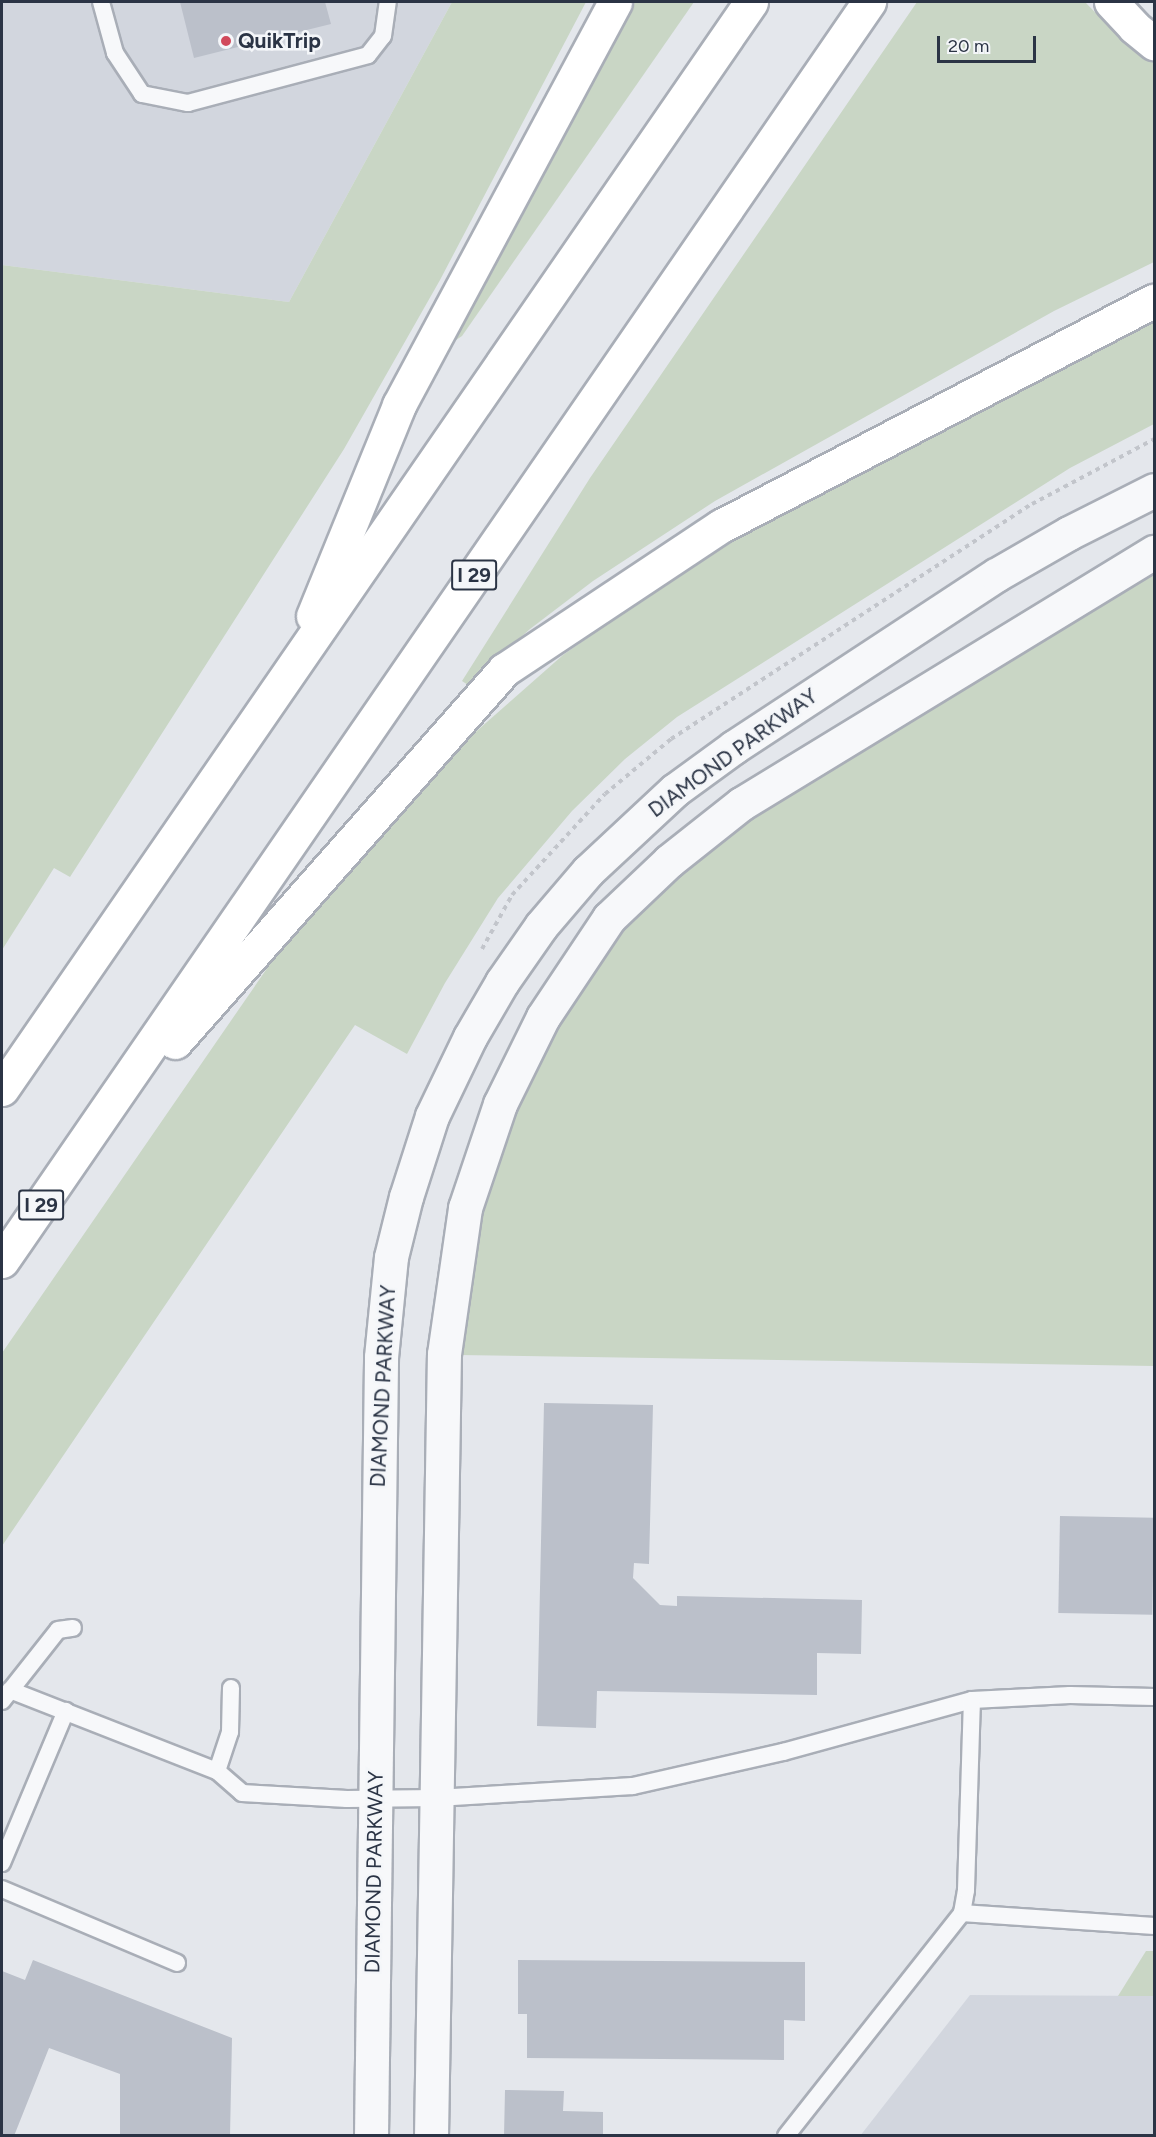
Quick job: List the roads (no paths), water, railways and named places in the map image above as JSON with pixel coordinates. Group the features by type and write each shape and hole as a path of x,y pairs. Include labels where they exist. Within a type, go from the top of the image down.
{"highway":[{"path":"291,673 399,405 615,2"},
{"path":"2,1089 291,673 751,2"},
{"name":"I 29","path":"2,1261 869,2"},
{"path":"1111,2 1134,27 1155,43"},
{"path":"80,1149 504,670 721,526 1155,301"}],"street":[{"name":"DIAMOND PARKWAY","path":"371,2136 381,1357 389,1268 406,1197 432,1116 470,1037 502,982 541,926 588,871 675,790 734,747 996,575 1069,533 1155,490"},
{"path":"431,2136 444,1354 465,1209 500,1104 543,1017 609,918 669,861 741,804 1155,552"}],"lane":[{"path":"101,2 115,53 142,94 188,103 368,55 383,36 388,2"},
{"path":"73,1628 58,1630 6,1696 66,1712 217,1771 242,1793 375,1799 633,1786 783,1752 972,1700 1070,1695 1155,1697"},
{"path":"217,1771 230,1732 231,1688"},
{"path":"786,2136 962,1913 966,1890 972,1700"},
{"path":"2,1863 66,1712"},
{"path":"2,1889 177,1963"},
{"path":"962,1913 1155,1926"}],"place":[{"name":"QuikTrip","path":"226,41"}]}
